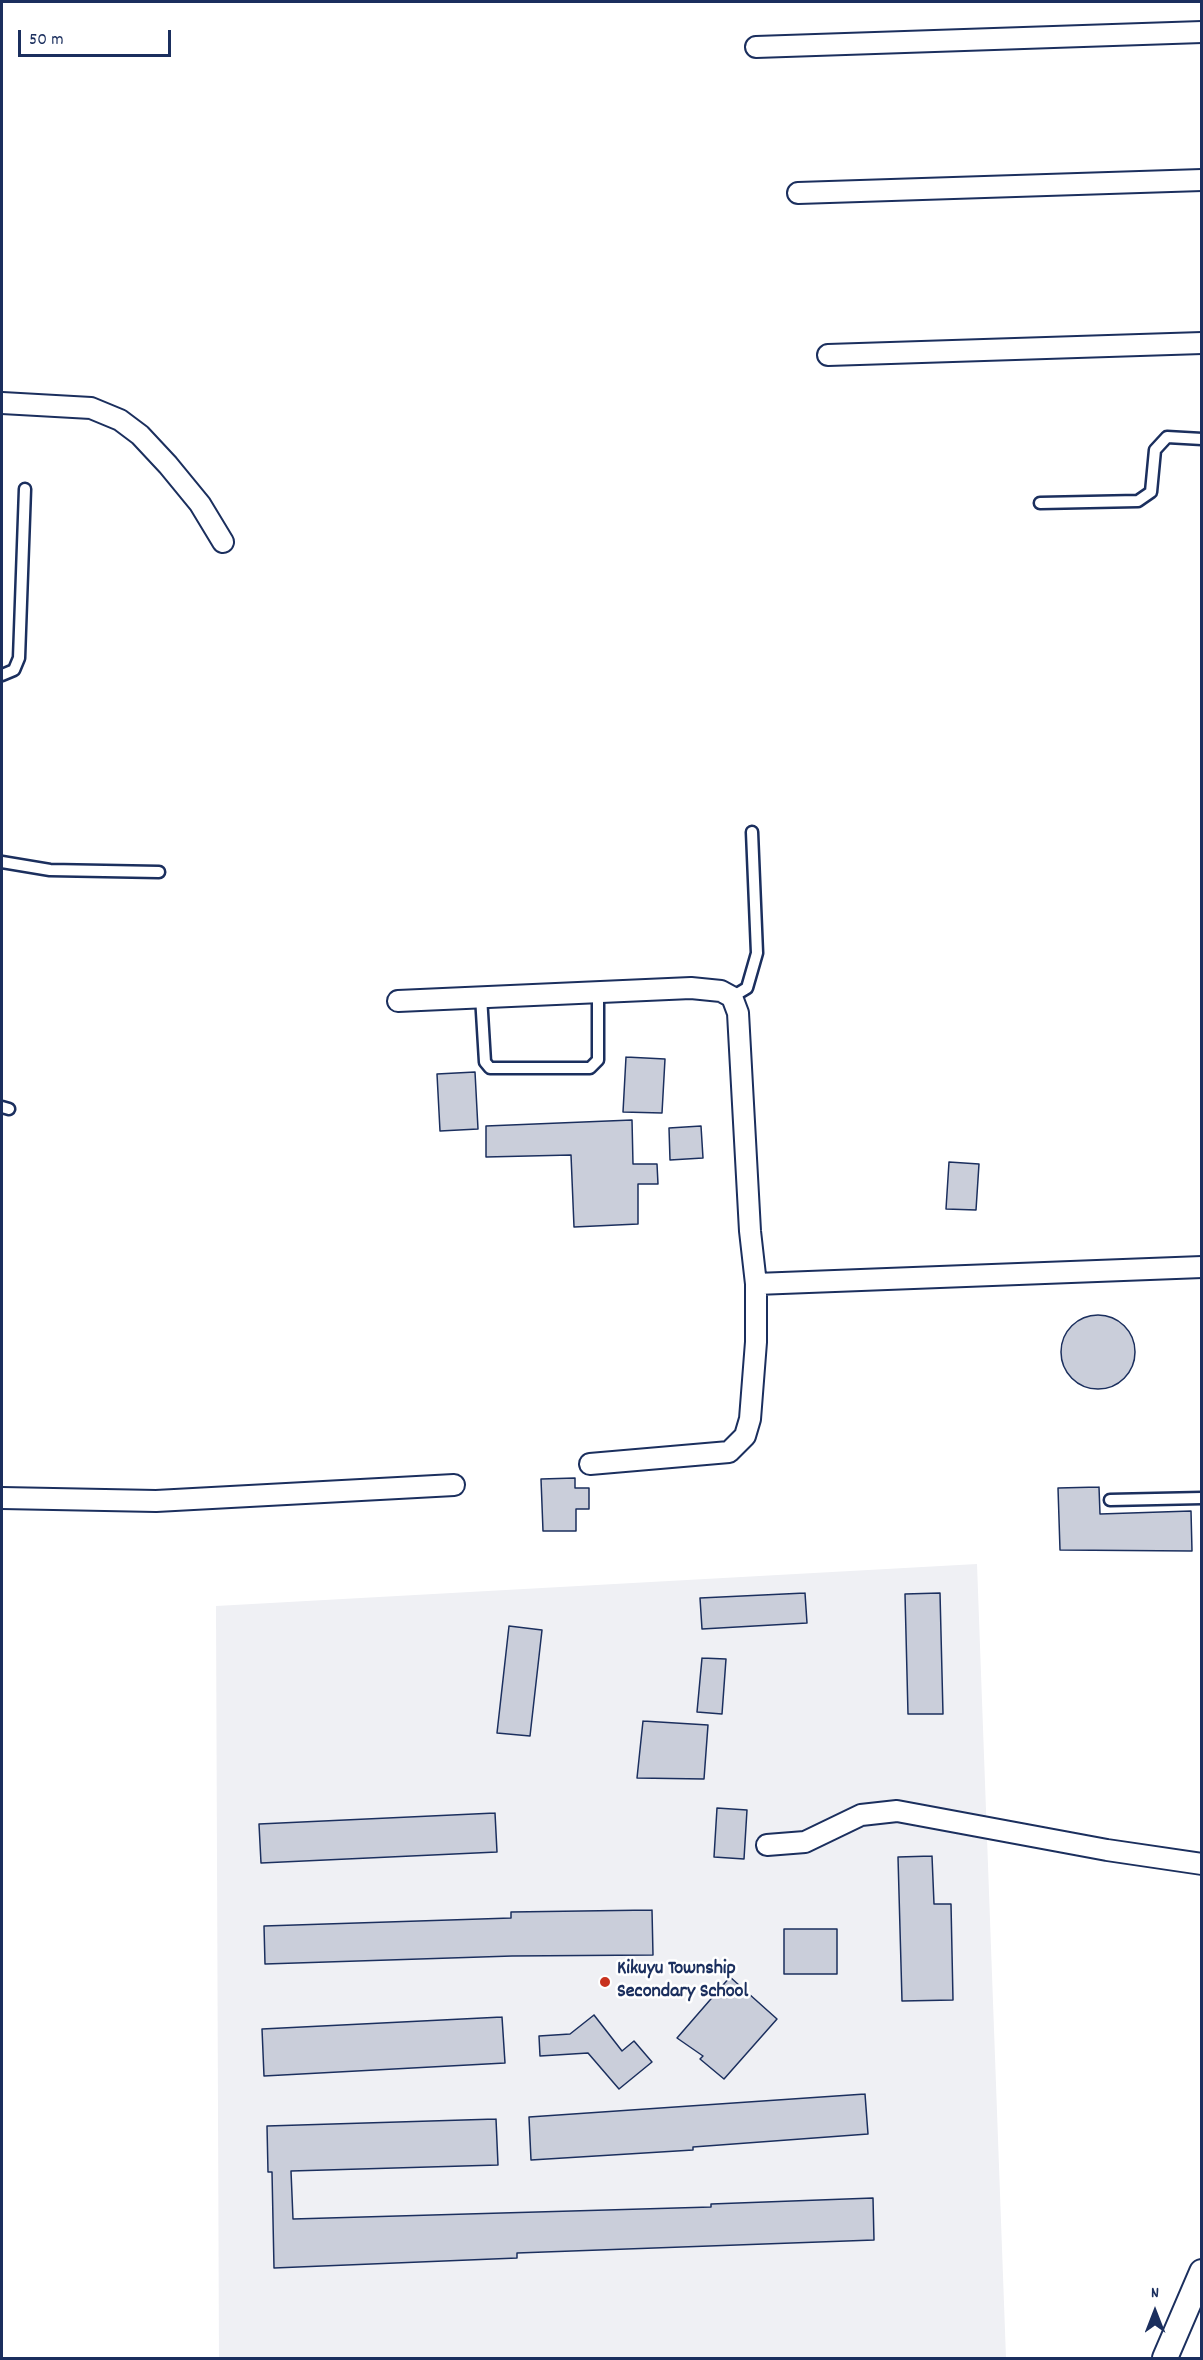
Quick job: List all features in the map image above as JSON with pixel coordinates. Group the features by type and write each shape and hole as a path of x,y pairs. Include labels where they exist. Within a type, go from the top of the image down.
{"street":[{"path":"756,47 1202,32"},
{"path":"798,193 1202,180"},
{"path":"828,355 1202,343"},
{"path":"2,403 20,402 91,408 120,420 140,435 168,465 200,504 223,542"},
{"path":"398,1001 691,988 721,991 732,997 738,1013 750,1232 756,1284 756,1342 750,1419 745,1436 729,1452 713,1455 590,1464"},
{"path":"756,1284 1202,1267"},
{"path":"2,1498 156,1501 454,1485"},
{"path":"767,1845 806,1842 861,1815 897,1811 1107,1850 1202,1864"},
{"path":"1166,2358 1202,2272"}],"lane":[{"path":"1040,503 1138,501 1151,492 1155,450 1167,437 1202,438"},
{"path":"2,675 14,670 19,658 25,489"},
{"path":"732,997 747,988 757,953 752,832"},
{"path":"2,862 50,870 159,872"},
{"path":"481,996 485,1062 490,1068 497,1070 590,1068 598,1060 598,991"},
{"path":"1110,1500 1202,1498"}],"shaded area":[{"name":"Kikuyu Township Secondary School","path":"977,1564 1006,2358 219,2358 216,1606"}],"building":[{"path":"626,1057 665,1059 662,1113 623,1112"},
{"path":"475,1072 478,1129 440,1131 437,1074"},
{"path":"632,1120 633,1164 657,1164 658,1184 638,1184 638,1224 574,1227 571,1155 486,1157 486,1126"},
{"path":"701,1126 703,1158 670,1160 669,1128"},
{"path":"949,1162 979,1164 976,1210 946,1209"},
{"path":"1098,1315 1119,1321 1129,1331 1135,1352 1129,1373 1119,1383 1098,1389 1077,1383 1067,1373 1061,1352 1067,1331 1077,1321"},
{"path":"575,1478 575,1488 589,1488 589,1509 576,1509 576,1531 543,1531 541,1479"},
{"path":"1099,1487 1100,1514 1191,1511 1192,1551 1060,1550 1058,1488"},
{"path":"805,1593 807,1623 702,1629 700,1598"},
{"path":"940,1593 943,1714 908,1714 905,1594"},
{"path":"509,1626 542,1630 530,1736 497,1733"},
{"path":"702,1658 726,1659 722,1714 697,1712"},
{"path":"643,1721 708,1725 704,1779 637,1778"},
{"path":"717,1808 747,1810 744,1859 714,1857"},
{"path":"495,1813 497,1852 261,1863 259,1824"},
{"path":"932,1856 934,1904 951,1904 953,2000 902,2001 898,1857"},
{"path":"652,1910 653,1955 512,1956 265,1964 264,1926 511,1918 511,1912"},
{"path":"784,1929 837,1929 837,1974 784,1974"},
{"path":"730,1977 777,2019 724,2079 700,2059 703,2056 677,2038"},
{"path":"594,2015 622,2051 634,2041 652,2062 619,2089 588,2053 540,2056 539,2036 570,2034"},
{"path":"502,2017 505,2063 264,2076 262,2029"},
{"path":"865,2094 868,2134 693,2147 693,2150 531,2160 529,2117"},
{"path":"496,2119 498,2165 291,2171 293,2219 711,2207 711,2204 873,2198 874,2240 517,2253 517,2258 274,2268 272,2172 268,2172 267,2126"}],"place":[{"name":"Kikuyu Township Secondary School","path":"605,1982"}]}
